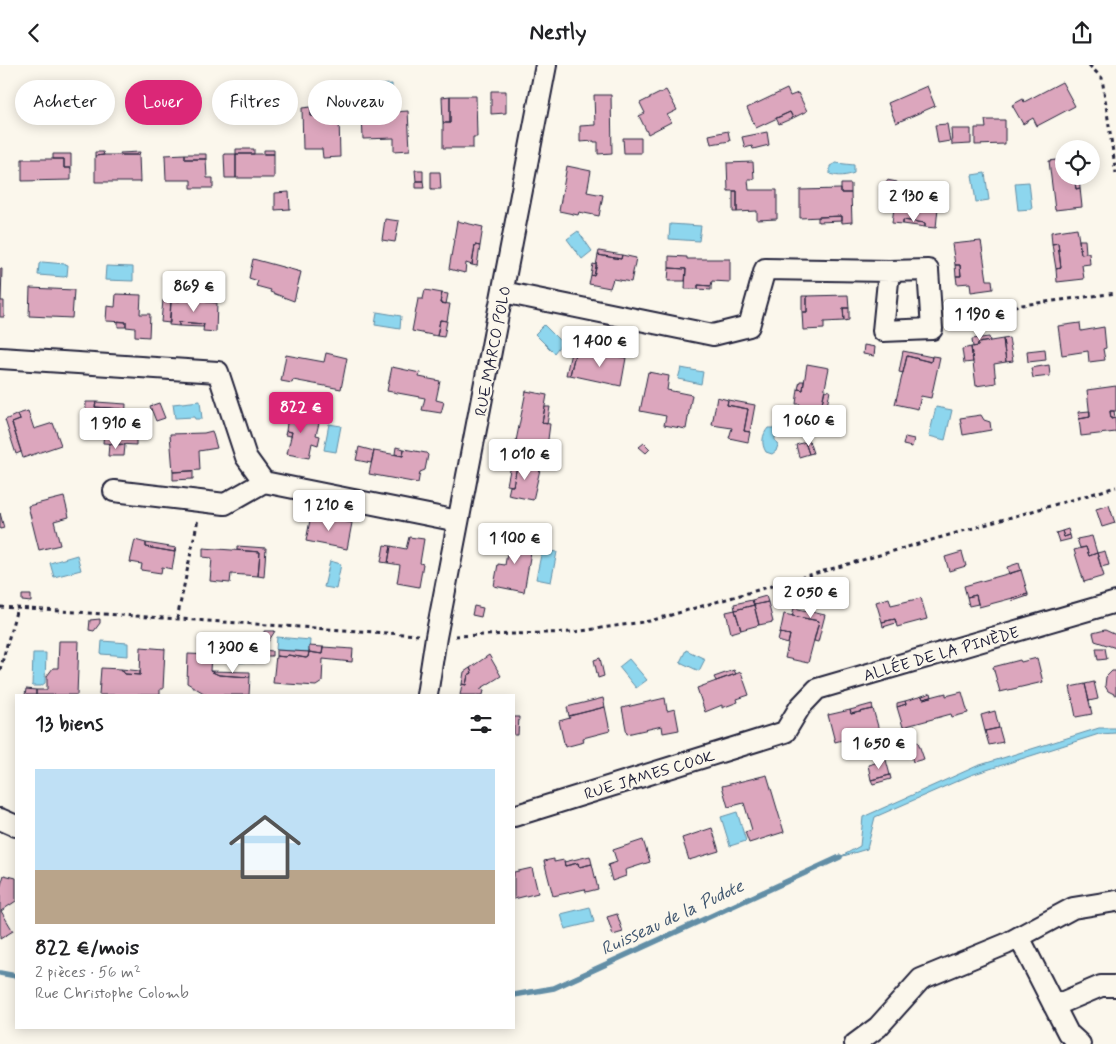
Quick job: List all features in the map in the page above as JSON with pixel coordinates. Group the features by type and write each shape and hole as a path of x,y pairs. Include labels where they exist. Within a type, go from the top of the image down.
{"street":[{"name":"RUE MARCO POLO","path":"427,694 436,637 546,65"},
{"path":"503,292 713,335 749,326 765,269 928,270 932,329 883,331 889,271"},
{"path":"0,358 218,373 246,457 264,482"},
{"path":"114,491 225,504 264,482 458,521"},
{"name":"ALLÉE DE LA PINÈDE","path":"785,732 800,707 817,689 1116,603"},
{"name":"RUE JAMES COOK","path":"515,816 785,732"},
{"path":"0,819 15,826"},
{"path":"855,1044 878,1027 921,979 1006,944 1073,908 1116,901"},
{"path":"1019,937 1073,1041"},
{"path":"1054,1006 1101,986 1116,986"}],"path":[{"path":"1089,65 1102,77 1116,173"},
{"path":"931,316 1116,293"},
{"path":"0,607 436,637 574,632 650,621 1116,487"},
{"path":"177,619 201,501"},
{"path":"0,670 17,608"}],"water":[{"path":"836,163 854,165 854,173 842,176 830,174 830,166"},
{"path":"985,173 989,200 976,202 972,175"},
{"path":"1029,182 1032,209 1018,210 1015,183"},
{"path":"670,224 701,226 699,241 669,239"},
{"path":"578,231 592,251 582,259 567,239"},
{"path":"42,262 68,265 67,276 38,275 39,264"},
{"path":"106,266 133,267 133,281 105,280"},
{"path":"377,312 401,316 400,329 375,325"},
{"path":"544,325 562,343 554,353 535,334"},
{"path":"681,368 703,372 701,384 678,379"},
{"path":"200,401 202,419 195,419 194,417 175,418 173,404"},
{"path":"936,407 952,410 945,440 929,436"},
{"path":"329,424 341,426 336,452 324,450"},
{"path":"768,428 775,428 775,440 778,445 776,451 772,454 766,452 763,443 764,434"},
{"path":"542,550 557,552 551,582 536,579"},
{"path":"77,555 81,570 54,577 50,563"},
{"path":"330,561 341,564 336,589 324,587"},
{"path":"277,637 310,640 309,652 276,650"},
{"path":"102,641 128,643 128,656 101,654"},
{"path":"229,648 255,649 255,663 228,662"},
{"path":"686,650 705,659 699,671 680,662"},
{"path":"33,653 46,653 45,683 41,686 32,686"},
{"path":"629,659 647,680 636,688 619,667"},
{"path":"1099,728 1116,728 1116,733 1099,734 971,775 875,817 867,849 840,857 860,846 863,817 977,766"},
{"path":"737,812 746,841 730,846 721,817"},
{"path":"590,907 594,922 565,929 561,914"}],"building":[{"path":"1062,82 1075,106 1037,126 1033,118 1023,124 1012,105 1023,99 1024,102"},
{"path":"927,86 935,106 896,123 888,103"},
{"path":"787,89 790,96 798,93 807,111 793,118 790,112 756,128 747,108"},
{"path":"666,90 677,110 667,115 671,122 648,134 639,116 645,113 640,103"},
{"path":"491,91 506,91 506,113 491,114"},
{"path":"594,95 611,95 612,153 598,154 598,142 580,142 580,126 595,125"},
{"path":"450,96 450,123 443,123 442,97"},
{"path":"450,96 476,96 477,137 473,137 473,148 443,148 443,123 450,123"},
{"path":"308,107 308,125 339,125 340,157 323,158 322,149 303,149 302,108"},
{"path":"402,111 408,111 410,150 394,151 394,138 363,139 362,125 402,125"},
{"path":"790,112 793,118 779,124 776,118"},
{"path":"985,120 1005,120 1005,144 975,145 975,128 986,128"},
{"path":"947,124 950,141 938,143 935,125"},
{"path":"951,129 971,129 971,144 952,145"},
{"path":"728,131 730,141 711,144 709,135"},
{"path":"767,132 769,145 753,149 752,146 745,148 742,137"},
{"path":"623,138 641,138 641,153 624,153"},
{"path":"236,149 254,149 254,154 236,154"},
{"path":"264,150 274,150 274,154 264,154"},
{"path":"95,152 103,152 104,155 95,156"},
{"path":"140,152 139,155 121,155 120,153"},
{"path":"53,154 71,154 71,168 64,168 64,159 53,159"},
{"path":"185,154 185,159 206,159 207,178 213,178 213,188 191,188 191,180 166,180 165,155"},
{"path":"185,154 206,154 206,159 185,159"},
{"path":"224,154 236,154 236,178 225,178"},
{"path":"236,154 274,154 274,178 236,178"},
{"path":"139,155 140,182 95,182 95,156"},
{"path":"22,159 64,159 64,168 71,168 71,180 22,181"},
{"path":"1055,160 1055,185 1075,185 1076,189 1080,188 1082,207 1055,210 1049,161"},
{"path":"753,162 754,179 748,179 749,190 777,190 777,219 757,220 757,211 737,212 737,191 728,191 727,163"},
{"path":"567,166 591,171 587,192 603,195 599,216 579,212 578,215 559,211"},
{"path":"415,170 423,170 423,181 416,181"},
{"path":"431,172 440,172 441,189 431,189"},
{"path":"887,180 897,182 896,191 939,197 936,228 925,227 925,223 903,220 903,224 892,223 895,200 885,198"},
{"path":"416,181 423,181 424,188 416,188"},
{"path":"841,184 851,184 851,193 841,193"},
{"path":"897,186 926,189 925,195 896,191"},
{"path":"841,189 841,193 851,193 852,222 842,223 842,216 800,218 800,190"},
{"path":"733,191 737,191 737,212 733,212"},
{"path":"289,192 290,209 275,210 275,193"},
{"path":"842,216 842,221 818,222 818,217"},
{"path":"385,219 399,221 395,242 382,240"},
{"path":"903,220 925,223 925,227 903,224"},
{"path":"457,221 483,227 480,246 475,245 472,265 466,263 465,273 449,269"},
{"path":"1077,228 1081,254 1089,253 1090,264 1082,265 1084,279 1057,282 1056,269 1061,268 1058,243 1052,244 1051,232"},
{"path":"1079,240 1085,240 1086,253 1081,254"},
{"path":"981,241 987,280 992,280 993,289 971,292 970,283 957,284 956,276 961,276 960,265 955,265 952,244"},
{"path":"1058,243 1061,268 1056,269 1052,244"},
{"path":"475,245 480,246 477,266 472,265"},
{"path":"599,251 622,255 621,259 598,255"},
{"path":"598,255 621,259 622,255 636,258 631,282 613,279 610,288 589,284 591,275 594,276"},
{"path":"669,256 687,257 687,259 730,259 730,282 712,281 711,286 698,285 698,289 685,289 686,269 669,268"},
{"path":"253,259 301,272 294,301 270,292 271,290 256,286 258,281 249,278"},
{"path":"593,264 597,265 594,276 591,275"},
{"path":"955,265 960,265 961,276 956,276"},
{"path":"669,268 686,269 685,281 668,281"},
{"path":"0,269 2,269 1,301 4,301 4,317 0,317"},
{"path":"698,285 711,286 711,290 698,289"},
{"path":"30,288 74,290 72,318 29,316"},
{"path":"425,290 442,293 440,303 450,304 447,321 440,320 437,336 412,331 418,299 423,299"},
{"path":"442,293 448,294 446,304 440,303"},
{"path":"116,294 141,295 140,314 150,314 149,337 135,336 135,328 126,327 126,322 106,321 107,306 115,307"},
{"path":"181,295 192,296 192,299 217,303 216,332 203,331 204,324 179,322 179,326 169,325 171,301 180,301"},
{"path":"848,295 849,308 843,308 844,321 824,322 824,329 803,330 802,312 807,312 807,296"},
{"path":"802,296 807,296 807,312 802,312"},
{"path":"163,300 171,301 170,323 161,322"},
{"path":"843,308 849,308 849,320 844,321"},
{"path":"440,320 447,321 444,337 437,336"},
{"path":"118,321 126,322 126,327 118,327"},
{"path":"179,322 204,324 203,327 179,326"},
{"path":"1080,323 1081,331 1104,327 1106,348 1103,349 1105,360 1089,362 1088,351 1062,355 1058,326"},
{"path":"989,337 990,341 978,343 978,346 973,347 972,339"},
{"path":"1009,338 1013,361 1006,362 1003,339"},
{"path":"1003,339 1006,362 994,364 996,383 976,386 971,347 978,346 978,343"},
{"path":"864,345 875,347 874,356 863,354"},
{"path":"971,347 973,362 964,363 962,349"},
{"path":"572,348 600,353 599,358 575,354 570,375 566,375"},
{"path":"1045,349 1046,360 1028,362 1027,351"},
{"path":"903,351 932,357 931,362 907,356 903,373 899,372"},
{"path":"326,353 347,358 341,389 293,380 292,383 281,381 286,355 324,362"},
{"path":"600,353 626,358 621,386 570,375 575,354 599,358"},
{"path":"907,356 931,362 932,356 940,357 931,398 921,396 918,409 895,404"},
{"path":"807,364 829,368 821,408 818,407 816,419 798,415 800,404 796,404 798,389 803,390"},
{"path":"1049,365 1050,376 1033,378 1031,368"},
{"path":"392,367 420,373 419,377 440,381 436,400 444,402 441,413 422,410 425,398 387,391"},
{"path":"648,372 669,376 667,390 692,395 686,429 664,425 666,416 640,411"},
{"path":"800,381 804,381 803,390 798,389"},
{"path":"1116,386 1116,411 1110,411 1111,419 1115,418 1116,432 1081,436 1079,419 1090,417 1087,390"},
{"path":"825,390 830,391 824,421 816,419 818,407 821,408"},
{"path":"526,391 547,395 542,423 550,424 547,447 516,441"},
{"path":"717,397 728,400 727,405 748,409 744,431 750,432 748,442 729,438 732,428 712,425"},
{"path":"728,400 755,405 750,432 744,431 748,409 727,405"},
{"path":"86,402 96,402 95,407 122,409 121,422 132,423 136,432 136,445 103,443 104,431 85,430"},
{"path":"96,402 126,404 125,423 121,422 122,409 95,407"},
{"path":"159,403 165,418 156,421 150,406"},
{"path":"545,407 550,407 547,424 542,423"},
{"path":"28,411 34,429 53,423 61,445 23,458 12,423 20,420 18,414"},
{"path":"1090,411 1090,417 1079,419 1078,412"},
{"path":"1110,411 1114,411 1115,418 1111,419"},
{"path":"283,412 320,419 316,435 320,436 318,445 312,443 309,458 287,454 292,432 286,431 287,423 282,422"},
{"path":"18,414 20,420 12,423 21,452 16,454 5,420"},
{"path":"981,415 984,420 990,422 991,430 963,435 960,418"},
{"path":"801,416 816,419 814,429 799,426"},
{"path":"212,431 217,448 199,451 200,470 173,472 170,434"},
{"path":"286,431 292,432 291,436 285,435"},
{"path":"905,437 914,439 912,447 903,445"},
{"path":"809,441 813,453 809,454 805,442"},
{"path":"805,442 809,454 799,457 796,445"},
{"path":"644,443 650,449 646,453 639,447"},
{"path":"109,444 125,445 124,456 108,456"},
{"path":"359,447 374,451 371,463 356,460"},
{"path":"396,447 404,449 403,456 395,454"},
{"path":"404,449 428,455 425,470 420,472 418,483 369,474 374,451 403,456"},
{"path":"512,460 518,461 513,486 507,485"},
{"path":"518,461 541,465 533,500 508,495 510,486 513,486"},
{"path":"193,471 193,479 173,480 173,472"},
{"path":"64,497 69,517 54,521 60,545 39,550 28,506"},
{"path":"1109,505 1115,523 1102,527 1096,509"},
{"path":"0,513 4,528 0,529"},
{"path":"311,515 352,523 347,549 306,541"},
{"path":"1068,529 1070,535 1064,537 1062,531"},
{"path":"1062,531 1064,537 1070,535 1071,539 1059,542 1056,533"},
{"path":"510,536 533,540 524,592 494,586 498,564 505,565"},
{"path":"1092,536 1097,553 1089,556 1086,547 1080,548 1077,539"},
{"path":"409,537 424,539 420,563 423,564 419,587 397,583 400,565 388,563 391,546 406,549"},
{"path":"135,540 146,543 146,547 175,552 172,569 162,567 161,573 141,570 142,564 130,562"},
{"path":"146,543 176,548 175,552 146,547"},
{"path":"384,545 391,546 388,563 381,562"},
{"path":"237,546 266,548 264,577 258,576 260,552 237,550"},
{"path":"1086,547 1089,556 1097,553 1104,576 1084,582 1074,550"},
{"path":"203,548 260,552 258,576 231,574 230,583 210,581 212,558 203,557"},
{"path":"1105,551 1109,565 1101,567 1097,553"},
{"path":"962,552 966,566 949,571 945,557"},
{"path":"1019,563 1021,570 1009,574 1007,567"},
{"path":"1021,570 1028,594 979,607 976,595 967,597 964,586"},
{"path":"1028,594 1028,596 1013,601 1012,598"},
{"path":"22,595 31,595 31,602 22,601"},
{"path":"976,595 978,604 969,606 967,597"},
{"path":"766,596 768,602 754,605 752,600"},
{"path":"889,598 891,605 921,598 927,619 897,627 895,619 882,622 876,602"},
{"path":"752,600 754,605 735,610 734,604"},
{"path":"768,602 773,622 759,625 754,605"},
{"path":"754,605 759,625 741,630 735,610"},
{"path":"474,606 483,608 481,617 472,615"},
{"path":"794,608 825,615 818,642 814,641 819,621 792,616"},
{"path":"735,610 741,630 731,633 726,612"},
{"path":"784,614 819,621 808,663 785,658 790,635 780,633"},
{"path":"100,619 100,623 94,631 89,630 90,620"},
{"path":"895,619 896,623 883,627 882,622"},
{"path":"1105,630 1116,635 1116,648 1095,641 1093,633"},
{"path":"264,631 275,631 268,642 264,642"},
{"path":"780,633 790,635 788,644 778,641"},
{"path":"59,641 79,641 77,694 36,694 36,690 47,690 47,676 53,668 58,668"},
{"path":"309,646 323,647 322,654 309,652"},
{"path":"141,647 165,649 163,689 160,689 160,694 99,694 101,668 121,669 125,674 140,675"},
{"path":"323,647 353,649 352,662 323,659 322,682 316,686 273,683 276,656 286,657 288,655 306,658 309,652 322,654"},
{"path":"1096,648 1105,648 1107,659 1098,660"},
{"path":"264,650 272,651 272,656 264,656"},
{"path":"276,650 309,652 306,658 288,655 286,657 276,656"},
{"path":"188,654 211,655 210,671 219,675 250,677 249,694 205,694 187,683"},
{"path":"489,655 501,676 480,689 484,690 483,694 460,694 462,684 466,685 468,675 472,673 470,668"},
{"path":"600,658 604,676 598,678 594,660"},
{"path":"1037,658 1043,682 1000,692 993,667"},
{"path":"470,668 472,673 468,675 466,685 462,684 464,672"},
{"path":"121,669 140,671 140,675 125,674"},
{"path":"734,670 736,674 716,681 714,677"},
{"path":"210,671 250,672 250,677 219,675"},
{"path":"1112,671 1116,671 1116,695 1108,691 1105,686 1106,677"},
{"path":"741,672 749,695 737,699 738,702 722,708 722,705 705,712 697,688"},
{"path":"1094,682 1098,699 1089,701 1085,684"},
{"path":"1085,684 1092,714 1076,717 1070,687"},
{"path":"26,689 36,690 36,694 25,694"},
{"path":"962,692 968,713 952,717 951,714 903,727 897,707 906,704 905,701 922,696 923,699 946,693 946,696"},
{"path":"931,693 932,697 923,699 922,696"},
{"path":"603,698 605,707 569,716 567,707"},
{"path":"665,698 667,711 675,709 679,730 663,733 662,726 627,734 622,708"},
{"path":"905,701 906,704 897,707 897,703"},
{"path":"872,704 873,709 851,714 850,710"},
{"path":"605,707 610,731 583,738 584,742 565,747 559,721 570,718 569,716"},
{"path":"873,709 879,730 835,742 828,715 850,710 851,714"},
{"path":"995,711 999,728 985,731 981,715"},
{"path":"515,717 519,717 518,735 515,735"},
{"path":"999,728 1003,742 989,745 985,731"},
{"path":"918,742 924,759 913,762 908,745"},
{"path":"886,760 890,775 871,780 868,765"},
{"path":"767,775 784,832 749,843 745,832 752,830 744,803 728,807 722,786"},
{"path":"890,775 891,779 873,784 871,780"},
{"path":"712,828 719,851 689,860 682,838"},
{"path":"643,840 650,862 625,870 626,876 612,881 608,865 617,862 613,850"},
{"path":"590,856 592,864 579,867 578,863 565,866 564,862"},
{"path":"554,859 554,862 564,860 565,866 578,863 579,867 592,864 598,889 586,892 585,889 553,896 544,861"},
{"path":"532,868 538,893 515,899 515,872"},
{"path":"4,875 15,878 15,902 1,911 13,931 0,939 0,888"},
{"path":"617,914 623,932 613,935 607,917"}],"waterway":[{"name":"Ruisseau de la Pudote","path":"515,995 554,988 840,857"},
{"name":"Ruisseau de la Pudote","path":"0,973 15,976"}]}
